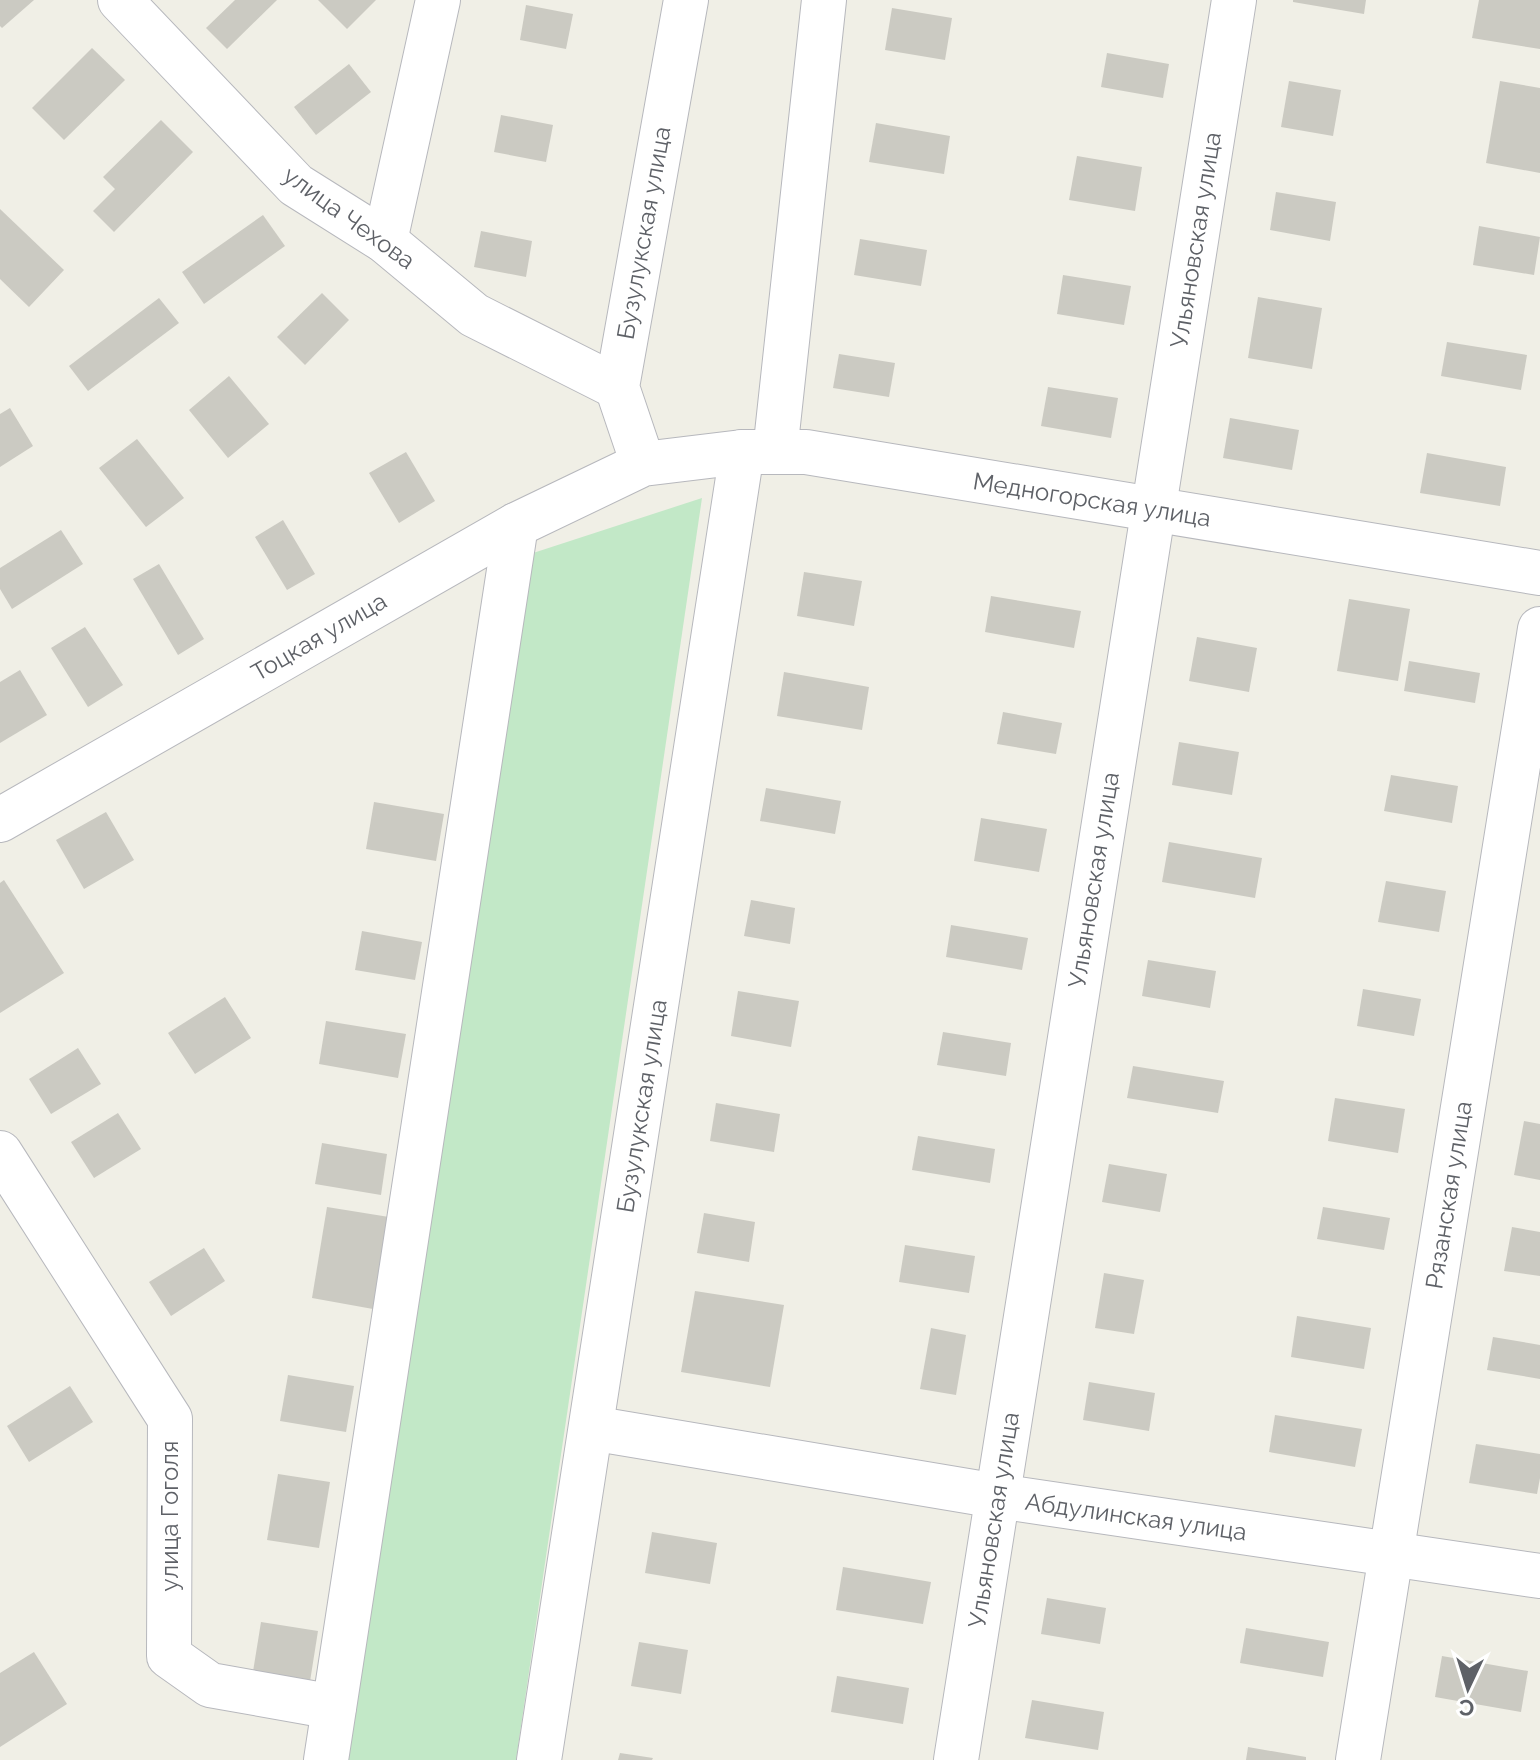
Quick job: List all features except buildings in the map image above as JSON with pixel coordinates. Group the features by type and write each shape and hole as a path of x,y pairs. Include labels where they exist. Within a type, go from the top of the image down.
{"street":[{"name":"улица Чехова","path":"120,0 296,185 385,241 474,315 617,387"},
{"path":"385,241 438,0"},
{"name":"Бузулукская улица","path":"643,464 617,387 686,0"},
{"name":"Бузулукская улица","path":"539,1760 591,1428 758,452 824,0"},
{"name":"Ульяновская улица","path":"956,1760 1234,0"},
{"name":"Медногорская улица","path":"643,464 758,452 806,452 1540,573"},
{"name":"Тоцкая улица","path":"0,820 516,525 643,464"},
{"path":"326,1760 516,525"},
{"name":"Рязанская улица","path":"1358,1760 1540,629"},
{"name":"улица Гоголя","path":"0,1153 170,1419 169,1656 210,1685 334,1707"},
{"name":"Абдулинская улица","path":"591,1428 997,1496 1540,1576"}],"green space":[{"path":"702,498 516,1760 347,1760 527,555"}]}
